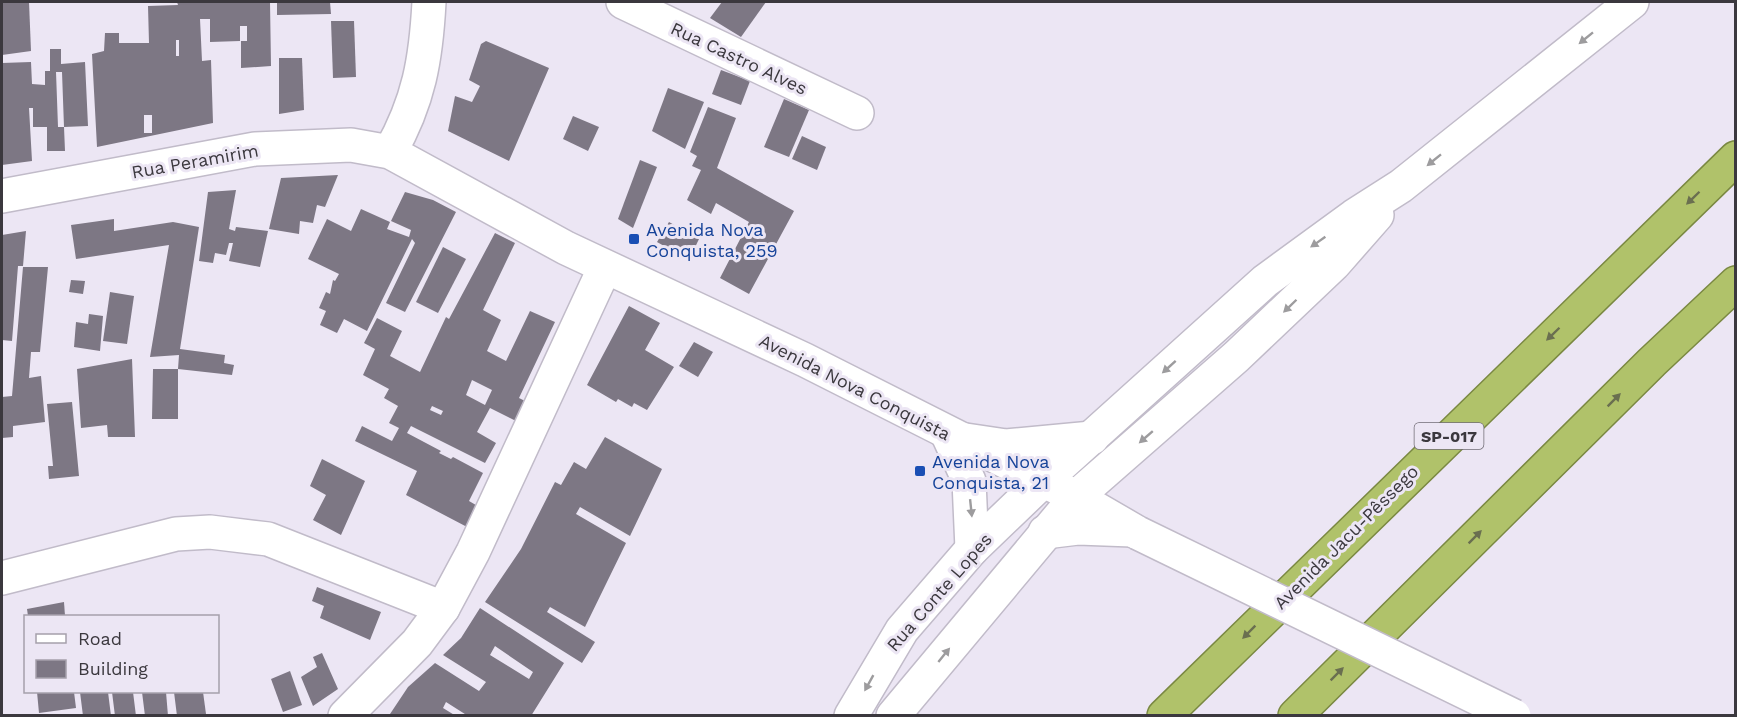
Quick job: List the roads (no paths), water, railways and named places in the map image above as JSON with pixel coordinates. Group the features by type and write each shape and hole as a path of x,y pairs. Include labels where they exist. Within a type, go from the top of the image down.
{"highway":[{"name":"Avenida Jacu-Pêssego","path":"1164,716 1736,158"},
{"path":"1295,716 1652,362 1736,283"}],"street":[{"path":"390,152 407,122 418,86 426,54 429,2"},
{"path":"892,716 1076,497 1236,357 1326,272 1401,186 1632,2"},
{"name":"Rua Castro Alves","path":"643,6 668,25 857,113"},
{"name":"Rua Peramirim","path":"2,196 255,149 351,145 390,152"},
{"name":"Avenida Nova Conquista","path":"390,152 605,267 806,360 1076,497 1135,531 1514,716"},
{"name":"Rua Conte Lopes","path":"851,716 902,630 972,549 1265,281 1345,222 1401,186"},
{"path":"345,716 417,643 443,608 473,552 605,267"},
{"path":"972,549 969,482 953,436 1006,446 1092,438"},
{"path":"1045,532 1078,528 1135,531"},
{"path":"2,578 176,534 210,532 268,539 443,608"}],"place":[{"name":"Avenida Nova Conquista, 259","path":"634,239"},
{"name":"Avenida Nova Conquista, 21","path":"920,471"}]}
